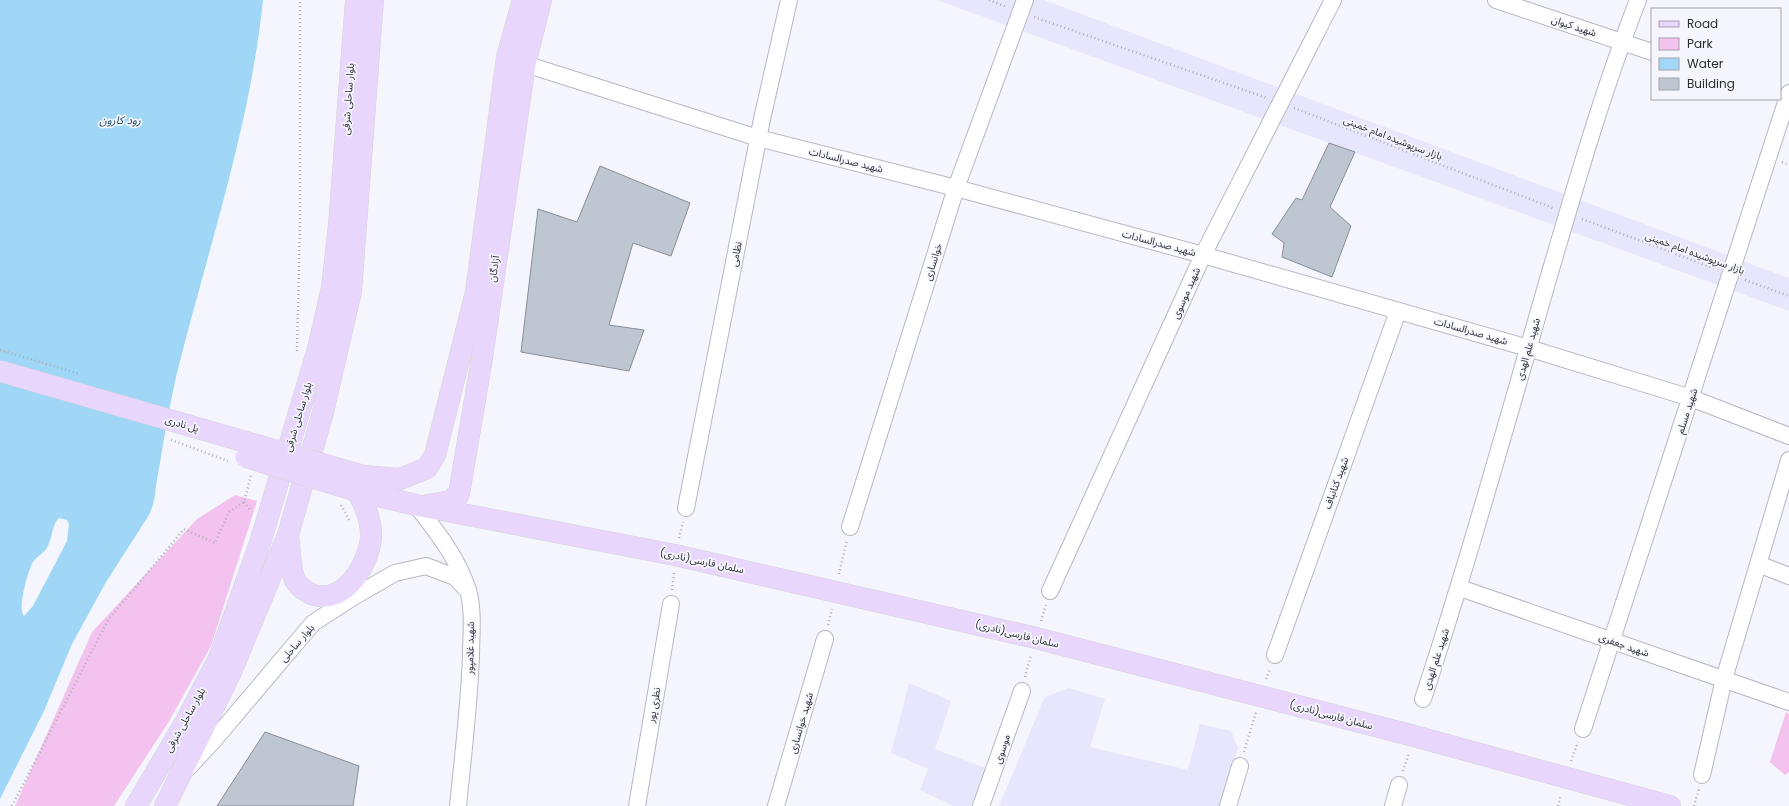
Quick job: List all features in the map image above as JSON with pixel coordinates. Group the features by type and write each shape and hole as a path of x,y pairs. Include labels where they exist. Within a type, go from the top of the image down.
{"main road":[{"name":"بلوار ساحلی شرقی","path":"136,806 186,721 219,658 260,543 318,349 332,288 339,226 356,0"},
{"name":"بلوار ساحلی شرقی","path":"164,806 231,672 288,535 324,412 351,291 373,0"},
{"name":"آزادگان","path":"360,484 400,479 426,468 436,455 476,292 507,57 523,0"},
{"name":"آزادگان","path":"416,505 439,504 450,501 459,494 482,358 525,64 541,0"},
{"name":"پل نادری","path":"0,371 360,484"},
{"name":"پل نادری","path":"0,384 360,484"},
{"path":"288,535 295,580 307,593 320,596 330,596 342,591 363,567 371,538 367,509 360,484"},
{"name":"سلمان فارسی(نادری)","path":"360,484 416,505 675,555 1036,638 1421,738 1670,806"}],"street":[{"name":"نظامی","path":"686,508 758,138 789,0"},
{"name":"شهید موسوی","path":"1050,591 1203,255 1333,0"},
{"name":"شهید کیوان","path":"1496,0 1651,52"},
{"name":"شهید علم الهدی","path":"1423,699 1460,588 1567,214 1622,42 1638,0"},
{"name":"خوانساری","path":"850,527 956,188 1023,6"},
{"name":"شهید صدرالسادات","path":"525,64 758,138 956,188 1203,255 1528,348 1691,398 1789,436"},
{"name":"شهید مسلم","path":"1583,729 1691,398 1786,95"},
{"name":"شهید کتانباف","path":"1274,655 1398,311"},
{"path":"1702,775 1724,679 1789,460"},
{"name":"شهید غلامپور","path":"416,505 444,539 453,555 468,591 472,625 468,717 458,806"},
{"path":"1758,564 1789,576"},
{"name":"بلوار ساحلی","path":"179,778 214,740 313,623 319,619 395,573 426,566 455,577 468,591"},
{"name":"شهید جعفری","path":"1460,588 1789,702"},
{"name":"نظری پور","path":"637,806 671,604"},
{"name":"شهید خوانساری","path":"776,806 825,639"},
{"name":"موسوی","path":"981,806 1022,691"},
{"path":"1228,806 1240,766"},
{"path":"1393,806 1399,785"}],"path":[{"path":"297,352 300,224 300,0"},
{"name":"بازار سرپوشیده امام خمینی","path":"988,0 1023,6 1281,103 1567,214 1789,296"},
{"path":"167,439 230,462"},
{"path":"12,806 108,620 184,529 215,543 229,512 244,502 252,469"},
{"path":"340,502 352,525 371,538"}],"shaded area":[{"path":"937,0 1044,0 1789,278 1789,311"},
{"path":"909,683 951,701 935,749 986,768 971,806 953,806 920,790 928,769 891,753"},
{"path":"1069,688 1105,699 1090,747 1188,770 1200,724 1231,731 1238,748 1220,806 999,806 1045,697"}],"green space":[{"path":"235,495 257,501 211,646 168,723 114,806 15,806 92,632 197,519"},
{"path":"1786,712 1789,714 1789,772 1785,775 1770,762"}],"water":[{"name":"رود کارون","path":"0,0 263,0 257,47 238,141 227,188 177,373 151,510 106,582 72,644 44,711 0,799","holes":["59,518 67,520 69,524 67,541 33,606 24,616 22,612 22,598 31,566 48,546 54,527"]}],"building":[{"path":"1329,143 1355,152 1330,207 1351,226 1332,277 1282,257 1284,243 1272,234 1296,198 1302,200"},
{"path":"600,166 690,203 671,256 633,243 609,325 644,330 629,371 521,352 538,209 577,222"},
{"path":"265,732 359,766 353,806 217,806"}]}
